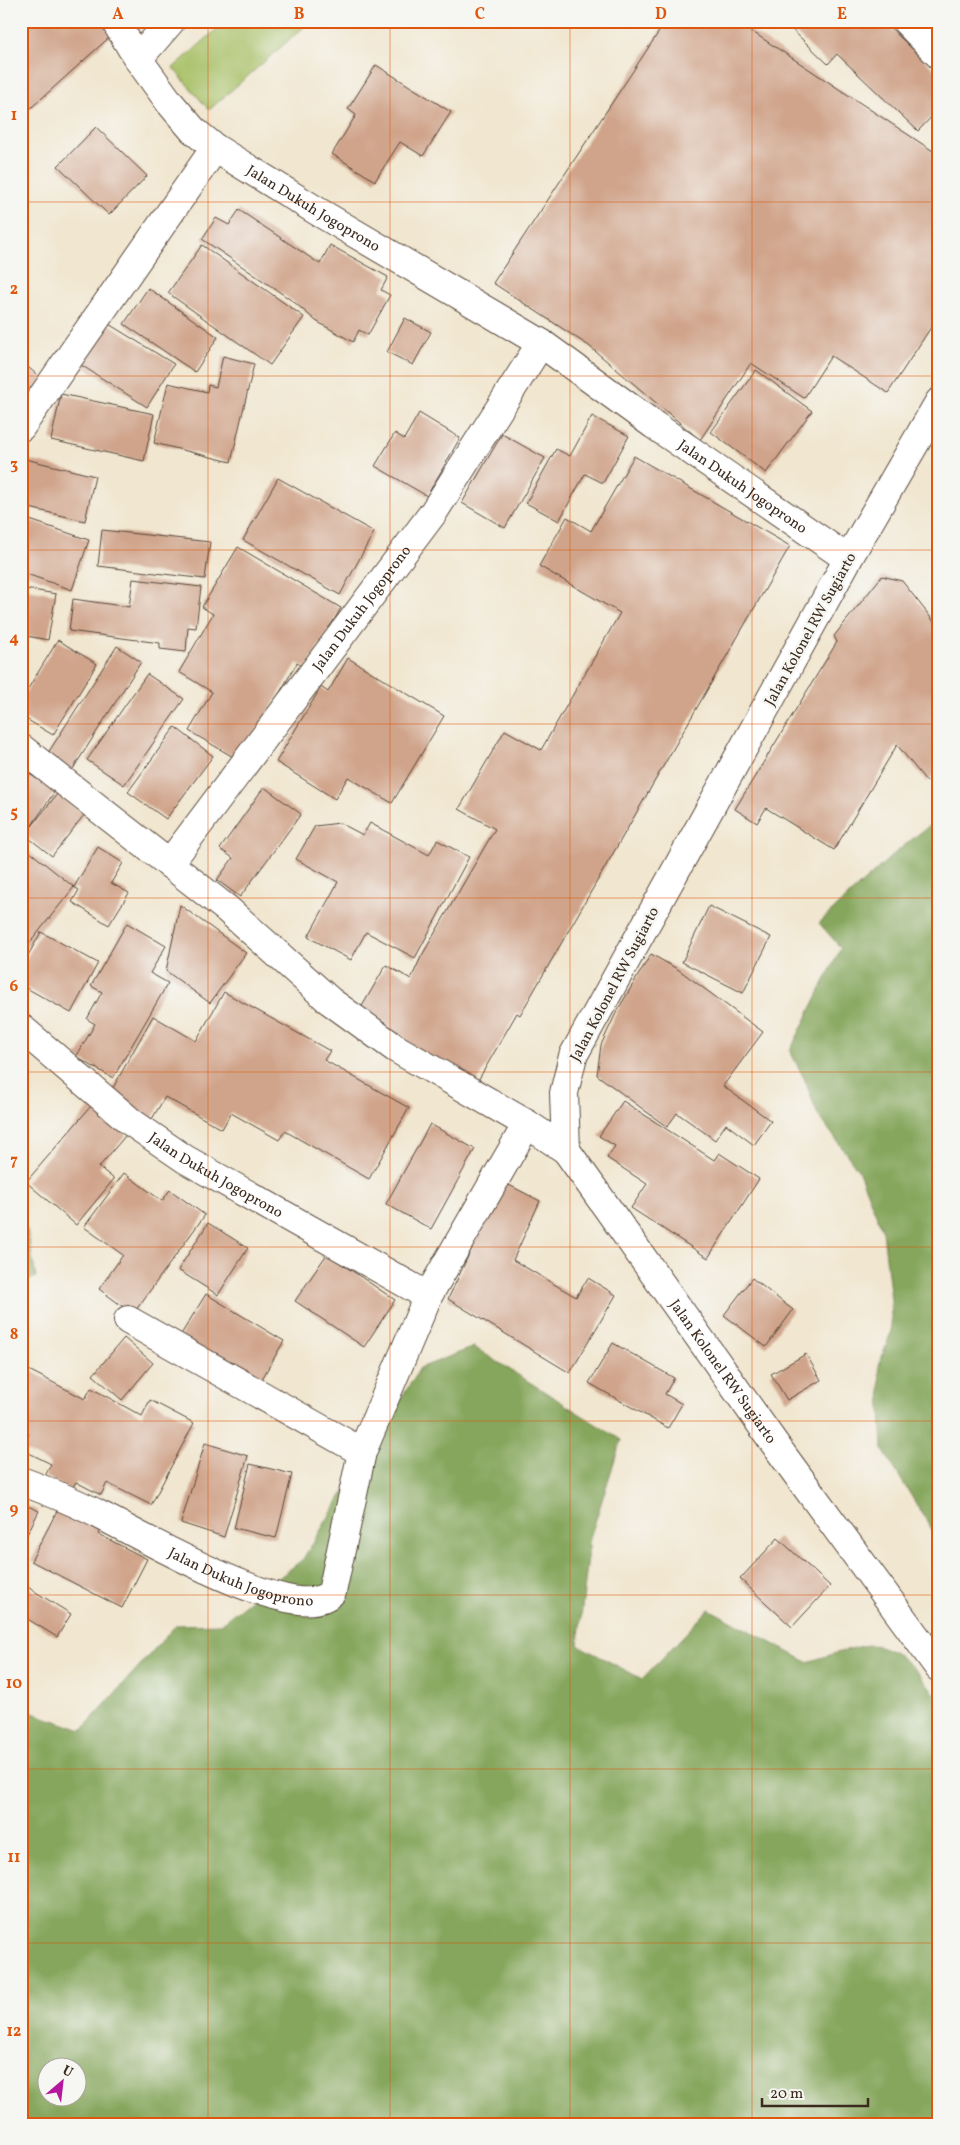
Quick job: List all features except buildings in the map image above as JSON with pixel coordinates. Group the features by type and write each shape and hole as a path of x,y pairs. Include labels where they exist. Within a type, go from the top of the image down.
{"street":[{"name":"Jalan Dukuh Jogoprono","path":"116,21 138,59 170,104 193,130 215,148 325,216 541,343 848,559"},
{"path":"138,59 171,21"},
{"path":"906,21 939,55"},
{"path":"21,426 215,148"},
{"name":"Jalan Dukuh Jogoprono","path":"169,864 433,513 541,343"},
{"name":"Jalan Kolonel RW Sugiarto","path":"939,402 848,559 573,1056 564,1093 566,1150 782,1454 939,1668"},
{"path":"21,748 227,909 330,1001 395,1048 527,1124 566,1150"},
{"name":"Jalan Dukuh Jogoprono","path":"21,1028 131,1122 185,1159 428,1296"},
{"name":"Jalan Dukuh Jogoprono","path":"21,1480 61,1496 190,1561 256,1590 298,1600 315,1601 326,1599 332,1592 362,1452 428,1296 527,1124"},
{"path":"128,1320 362,1452"}],"green space":[{"path":"226,21 299,21 304,27 209,110 173,68"},
{"path":"939,818 939,1541 883,1450 879,1365 891,1332 891,1300 883,1232 858,1170 817,1113 805,1080 790,1051 841,948 819,923 896,852"},
{"path":"21,1226 27,1229 36,1277 21,1285"},
{"path":"474,1347 621,1440 590,1538 578,1645 642,1679 709,1609 807,1662 871,1645 891,1651 901,1657 918,1673 939,1699 939,2124 21,2124 21,1709 82,1730 176,1625 220,1624 303,1559 420,1368"}]}
